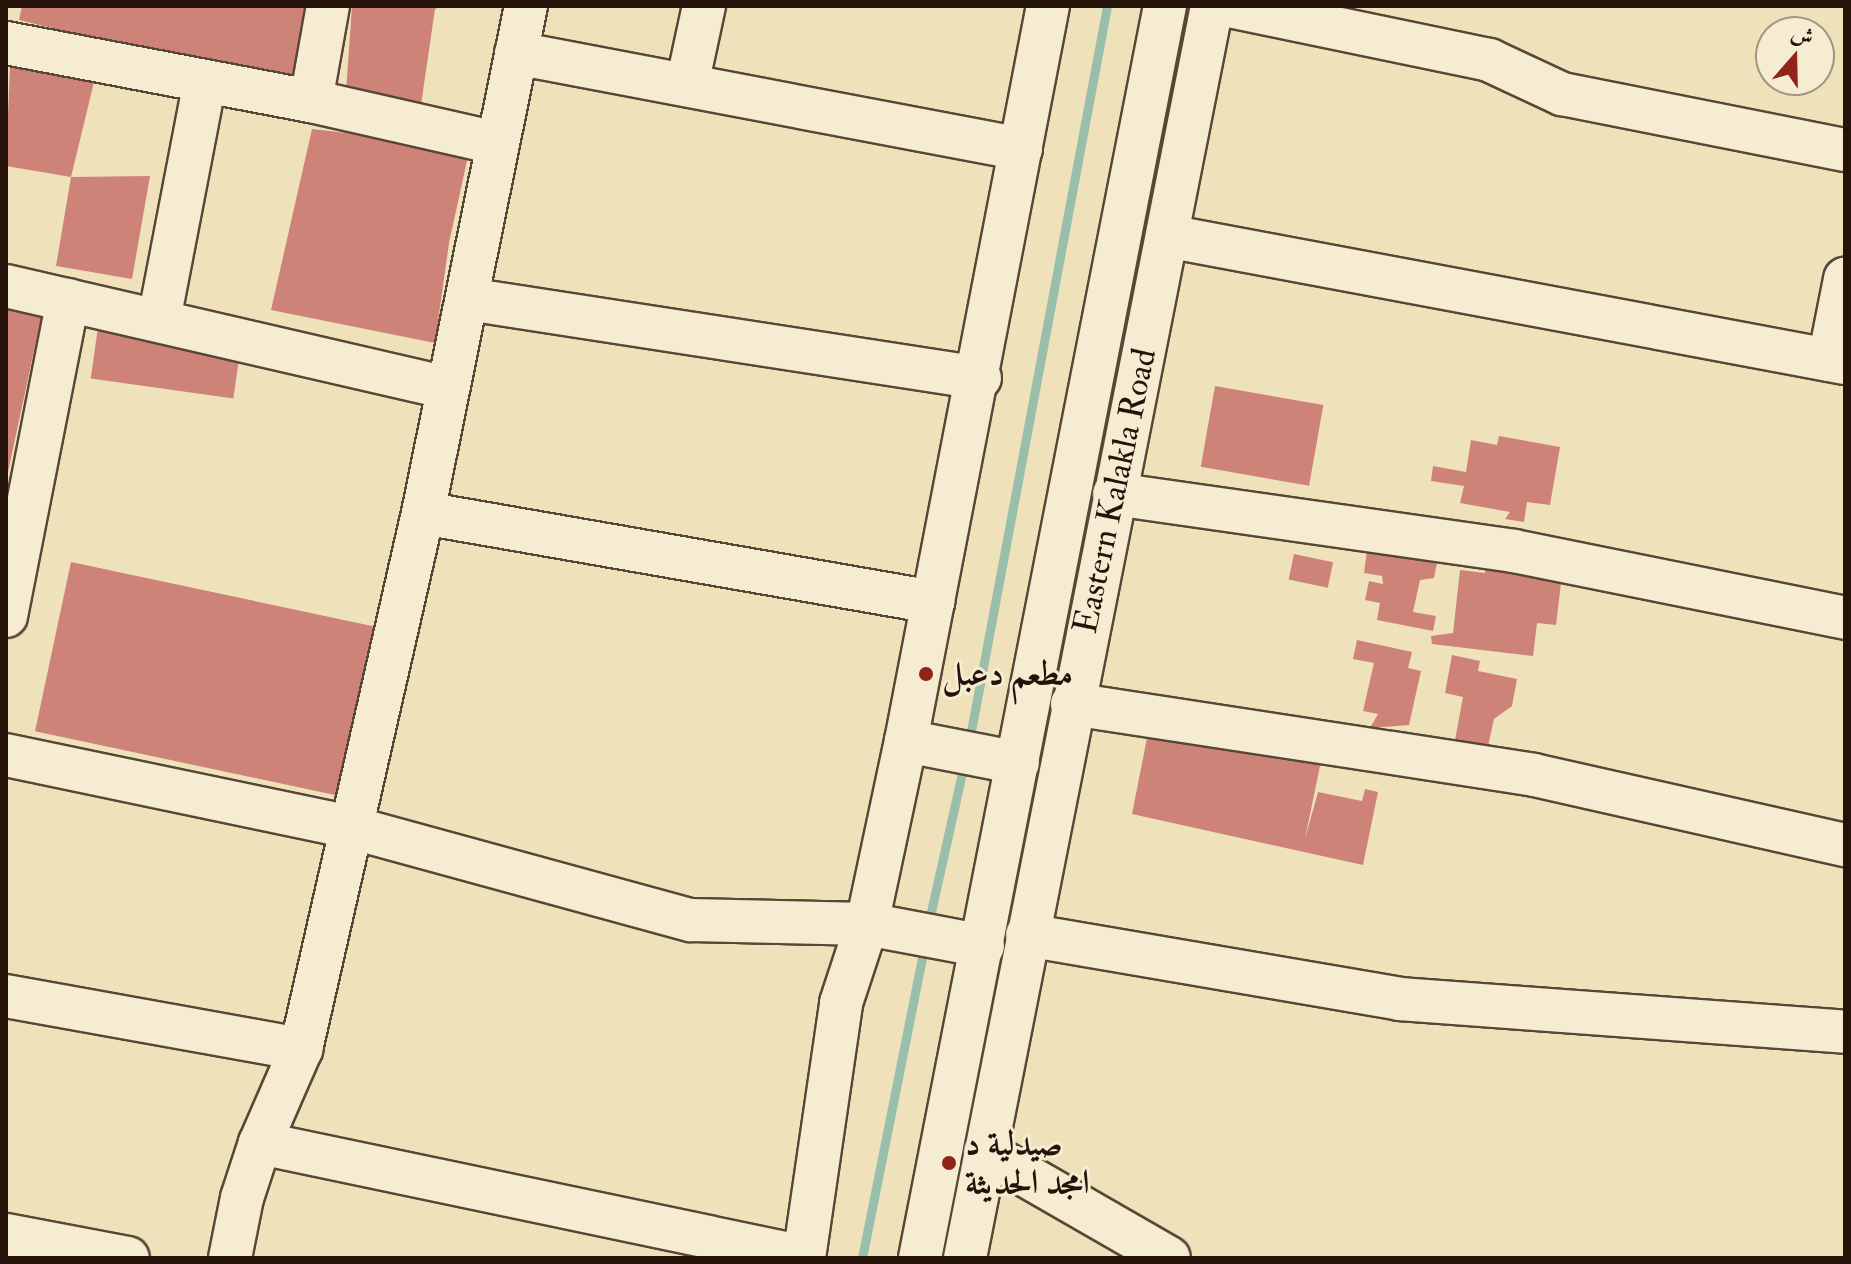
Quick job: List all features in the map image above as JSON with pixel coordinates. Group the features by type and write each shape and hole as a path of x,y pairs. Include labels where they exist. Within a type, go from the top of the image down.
{"street":[{"path":"311,101 328,6"},
{"path":"230,1258 242,1198 260,1143 301,1049 423,513 526,6"},
{"path":"687,85 704,6"},
{"path":"260,1143 804,1258 841,1003 867,924 906,741 980,378 1048,6"},
{"name":"Eastern Kalakla Road","path":"920,1258 1165,6"},
{"name":"Eastern Kalakla Road","path":"965,1258 1212,6"},
{"path":"1229,6 1489,60 1562,94 1845,150"},
{"path":"6,43 311,101 496,143"},
{"path":"516,53 1021,149"},
{"path":"159,320 205,81"},
{"path":"1167,236 1837,362 1845,279"},
{"path":"6,286 448,388"},
{"path":"467,299 980,378"},
{"path":"6,616 68,300"},
{"path":"1114,494 1514,551 1845,618"},
{"path":"423,513 933,602"},
{"path":"1072,704 1534,775 1845,845"},
{"path":"906,741 1018,763"},
{"path":"6,755 350,827 691,920 867,924 983,946"},
{"path":"1027,935 1400,999 1845,1032"},
{"path":"6,996 301,1049"},
{"path":"985,1152 1169,1258"},
{"path":"6,1235 128,1258"}],"building":[{"path":"22,6 320,6 314,82 175,58 19,20"},
{"path":"352,6 442,6 435,9 421,105 346,92"},
{"path":"10,66 94,82 71,177 6,166"},
{"path":"312,129 470,147 449,243 435,343 271,310"},
{"path":"150,176 132,279 56,266 71,177"},
{"path":"6,298 44,304 8,472 6,472"},
{"path":"98,327 241,347 233,399 91,378"},
{"path":"1215,386 1323,405 1309,486 1201,467"},
{"path":"1499,436 1560,447 1550,505 1527,502 1524,522 1505,519 1510,512 1460,503 1464,486 1431,481 1433,466 1466,472 1471,440 1497,445"},
{"path":"1367,551 1439,553 1434,578 1420,580 1413,612 1436,616 1433,631 1377,620 1380,603 1365,600 1369,581 1383,584 1382,576 1364,573"},
{"path":"1294,554 1333,562 1328,588 1289,579"},
{"path":"1486,557 1563,566 1556,625 1537,623 1533,656 1432,644 1431,636 1453,633 1460,570 1485,573"},
{"path":"71,562 385,629 349,798 35,731"},
{"path":"1357,640 1412,652 1408,668 1421,671 1409,725 1370,728 1378,714 1363,711 1374,663 1353,659"},
{"path":"1452,655 1480,661 1478,671 1517,679 1512,706 1494,719 1488,746 1455,740 1463,697 1445,693"},
{"path":"1149,728 1321,761 1305,839 1318,792 1362,801 1365,789 1378,792 1363,865 1132,814"}],"waterway":[{"path":"969,742 1107,6"},
{"path":"928,925 964,764"},
{"path":"862,1258 925,944"}],"place":[{"name":"مطعم دعبل","path":"926,674"},
{"name":"صيدلية د امجد الحديثة","path":"949,1163"}]}
